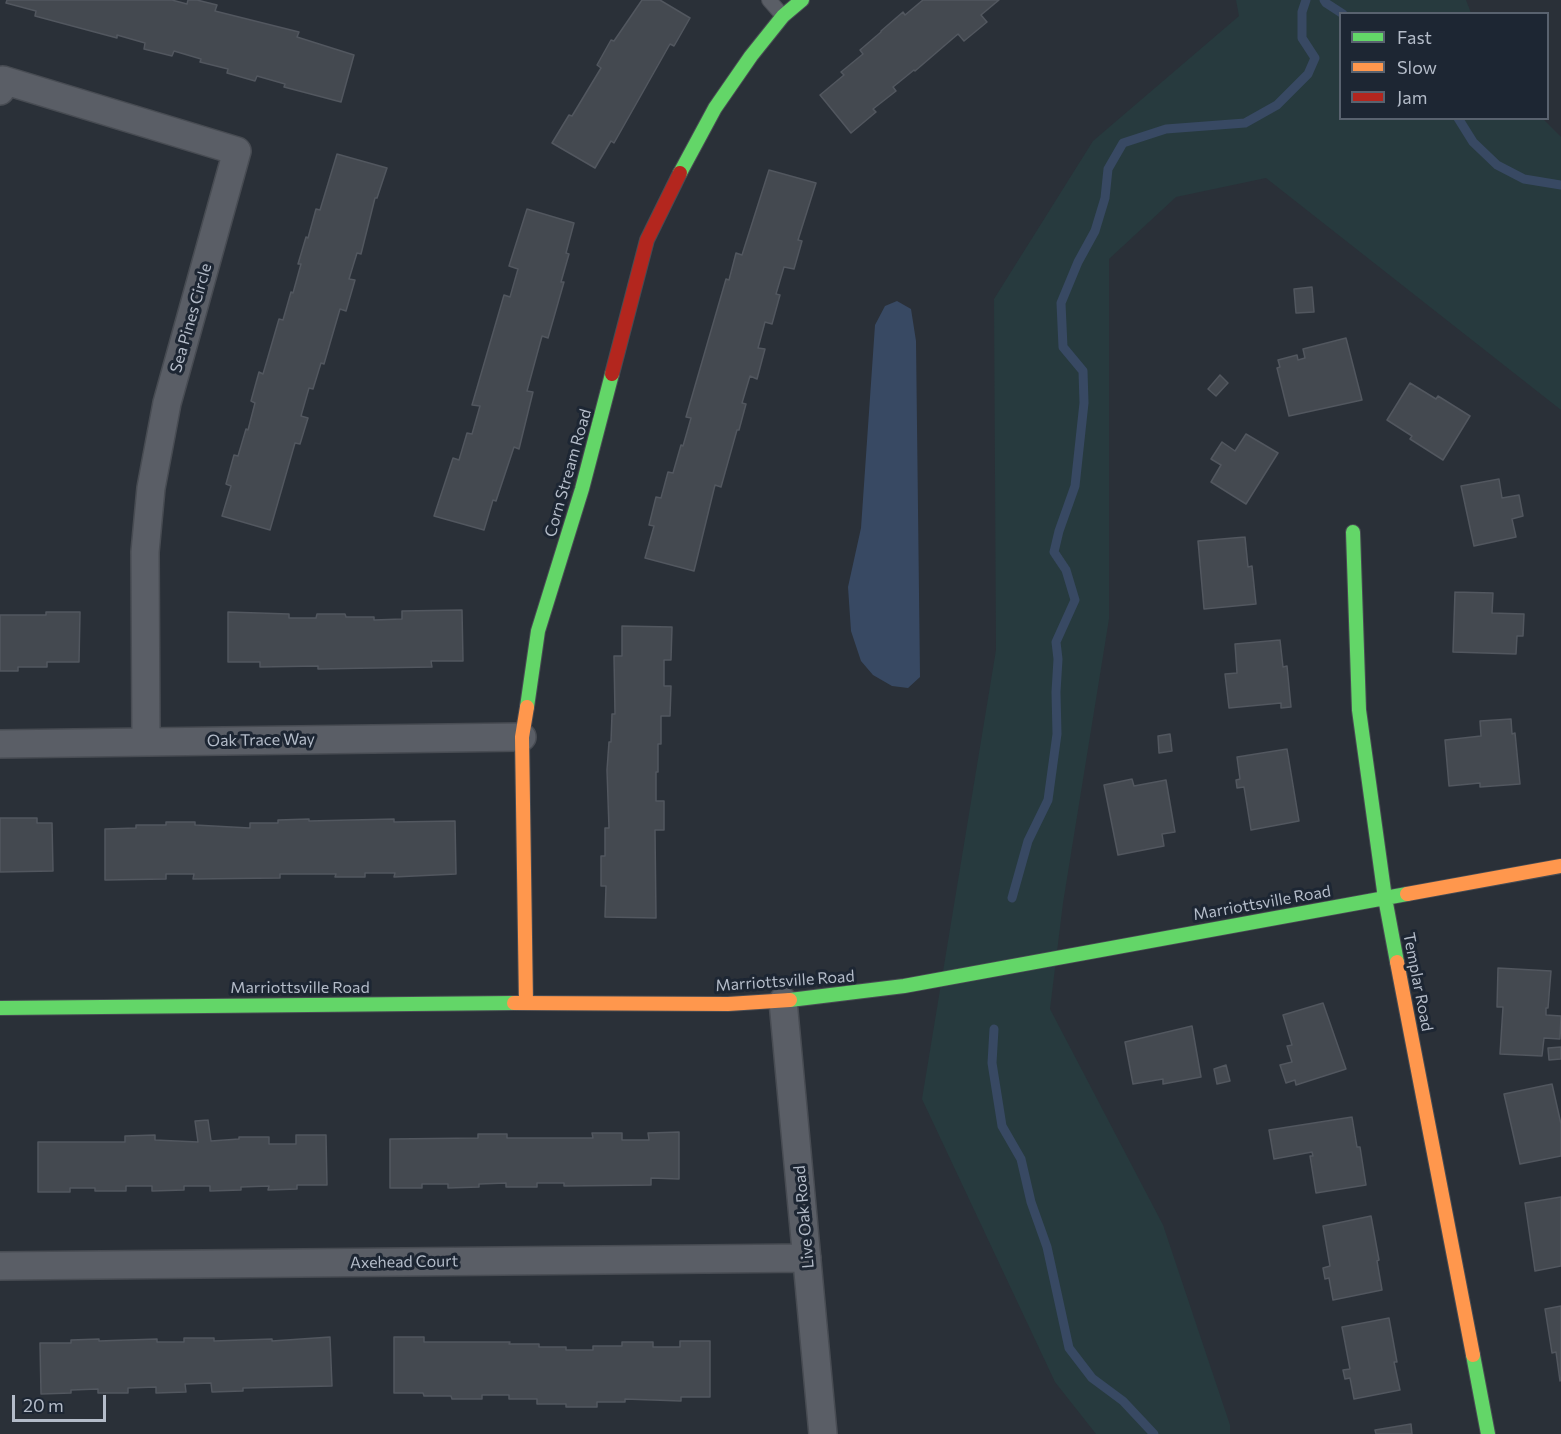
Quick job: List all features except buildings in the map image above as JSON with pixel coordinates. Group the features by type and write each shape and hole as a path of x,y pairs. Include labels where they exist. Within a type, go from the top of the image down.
{"street":[{"name":"Corn Stream Road","path":"526,1003 522,737 538,631 582,489 647,240 680,172 715,108 751,56 783,16 802,0"},
{"name":"Sea Pines Circle","path":"0,91 3,81 237,151 167,403 151,488 145,552 146,741"},
{"name":"Templar Road","path":"1353,532 1359,710 1385,898 1488,1434"},
{"name":"Oak Trace Way","path":"0,744 522,737"},
{"name":"Marriottsville Road","path":"0,1008 526,1003 728,1004 783,1001 904,986 1561,866"},
{"name":"Live Oak Road","path":"783,1001 823,1434"},
{"name":"Axehead Court","path":"0,1266 807,1258"}],"lane":[{"path":"769,0 783,16"}],"green space":[{"path":"1236,0 1466,0 1471,12 1339,12 1339,120 1544,120 1561,137 1561,410 1266,178 1176,197 1109,259 1109,619 1063,903 1050,1009 1163,1225 1230,1425 1230,1434 1096,1434 1055,1382 922,1099 996,650 994,299 1093,141 1239,16"}],"water":[{"path":"897,301 911,309 916,341 920,677 908,688 892,686 873,675 861,661 851,631 848,587 861,528 875,325 885,306"}],"waterway":[{"path":"1012,898 1028,841 1048,800 1057,734 1058,659 1056,642 1075,600 1066,570 1054,552 1075,486 1084,403 1083,371 1063,347 1061,303 1078,262 1095,231 1105,198 1108,169 1123,143 1166,129 1245,123 1277,105 1308,74 1315,58 1302,38 1302,12 1306,0"},
{"path":"1324,0 1340,12"},
{"path":"1459,120 1473,142 1497,165 1524,179 1561,185"},
{"path":"994,1029 992,1063 1002,1126 1021,1159 1031,1202 1047,1247 1069,1348 1092,1378 1123,1401 1154,1434"}],"traffic: fast":[{"path":"680,173 715,108 751,56 783,16 802,0"},
{"path":"527,707 538,631 582,489 612,374"},
{"path":"1353,532 1359,710 1385,898 1397,962"},
{"path":"790,1000 904,986 1407,894"},
{"path":"0,1008 514,1003"},
{"path":"1473,1355 1488,1434"}],"traffic: slow":[{"path":"526,1003 522,737 527,707"},
{"path":"1407,894 1561,866"},
{"path":"1397,962 1473,1355"},
{"path":"514,1003 728,1004 790,1000"}],"traffic: jam":[{"path":"612,374 647,240 680,173"}]}
